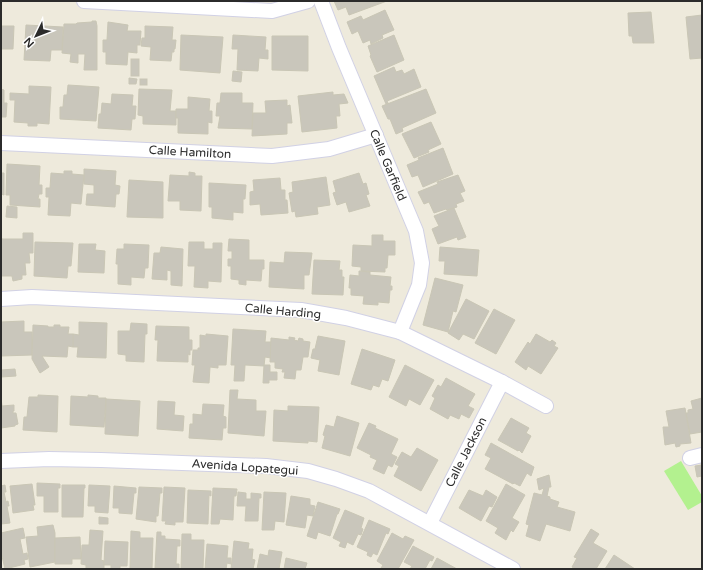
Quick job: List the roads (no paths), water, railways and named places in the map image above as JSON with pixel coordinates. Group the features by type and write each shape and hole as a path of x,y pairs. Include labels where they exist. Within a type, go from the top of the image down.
{"street":[{"path":"84,1 272,11 308,1"},
{"name":"Calle Garfield","path":"321,1 416,231 422,263 419,285 400,332"},
{"name":"Calle Hamilton","path":"1,143 272,156 329,149 376,135"},
{"name":"Calle Harding","path":"1,299 32,297 301,310 346,318 400,332 502,382 546,406"},
{"name":"Calle Jackson","path":"430,522 502,382"},
{"name":"Avenida Lopategui","path":"1,461 49,459 109,460 266,466 308,471 369,491 430,522 513,569"}]}
